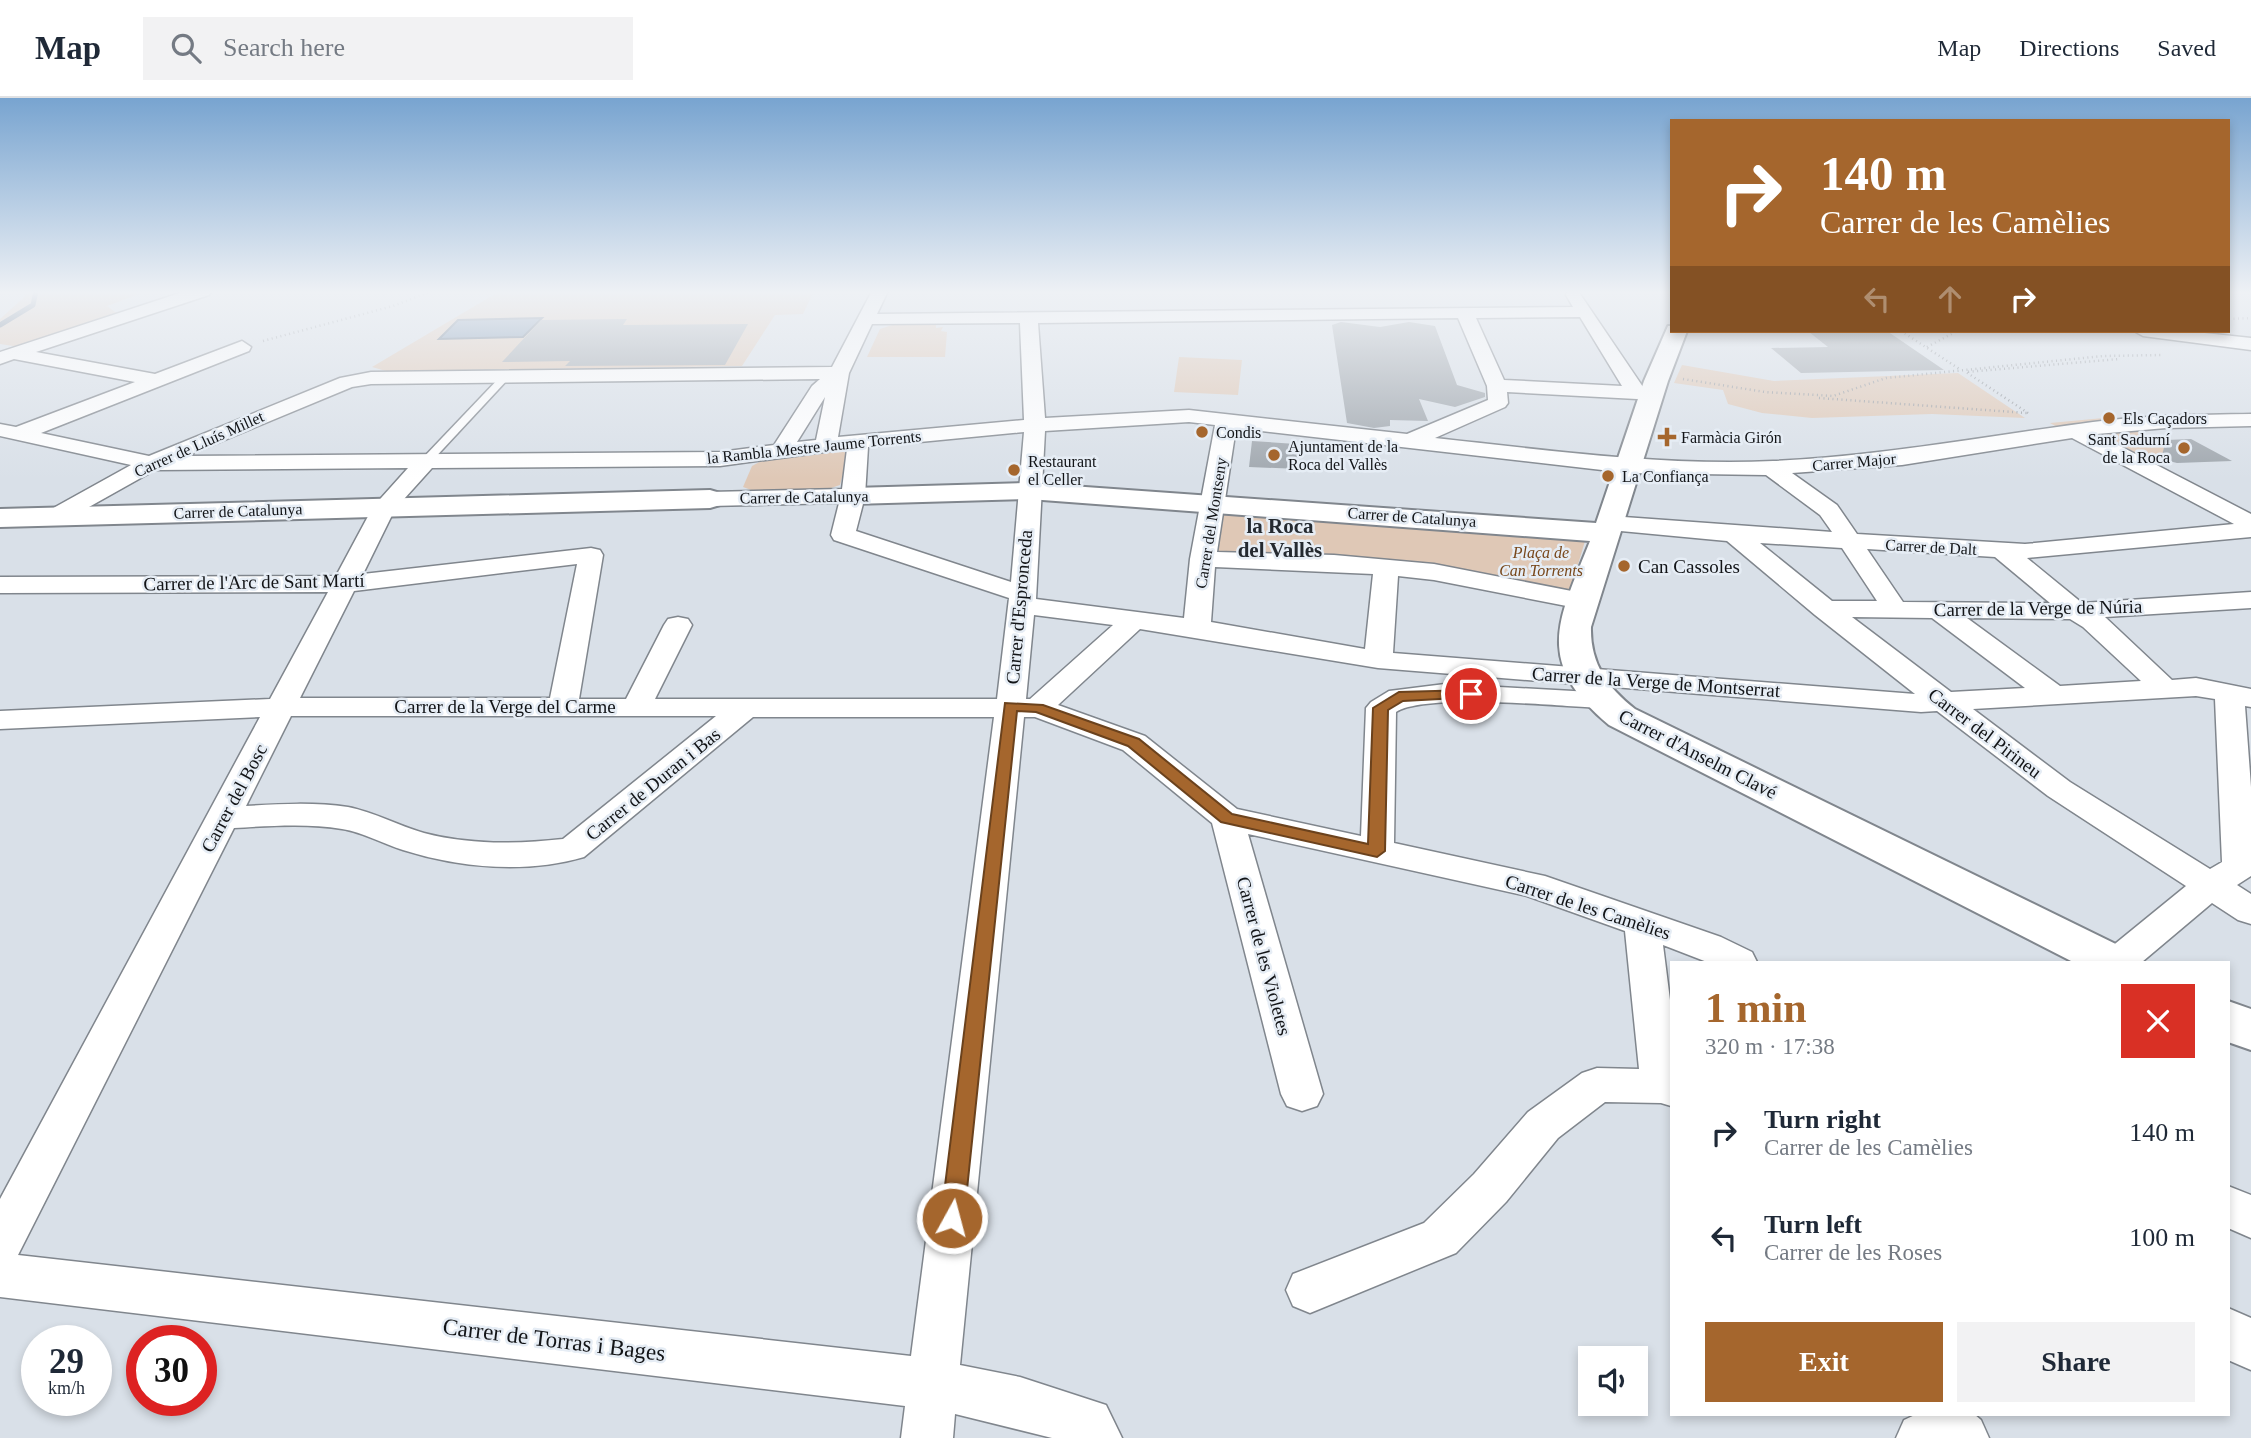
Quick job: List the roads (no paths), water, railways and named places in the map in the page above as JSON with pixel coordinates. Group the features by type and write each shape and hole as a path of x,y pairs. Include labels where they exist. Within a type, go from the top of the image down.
{"street":[{"path":"4,354 158,380"},
{"path":"6,435 225,354"},
{"path":"826,445 839,373 848,354"},
{"name":"Carrer d'Espronceda","path":"927,1438 1024,707 1022,600 1035,425 1032,354"},
{"path":"1410,440 1498,403 1497,386 1483,354"},
{"path":"1615,354 1644,393"},
{"path":"1377,851 1381,708 1399,697 1592,688 1576,656 1574,635 1582,601 1628,466 1644,393 1664,354"},
{"path":"785,450 785,444 819,390 839,373"},
{"name":"Carrer de Lluís Millet","path":"56,516 151,463 347,382 372,378 839,373"},
{"path":"1497,386 1644,393"},
{"name":"la Rambla Mestre Jaume Torrents","path":"6,435 151,463 720,459 826,445 1035,425 1189,416 1628,466"},
{"name":"Carrer del Montseny","path":"1197,628 1203,559 1227,419"},
{"name":"Carrer Major","path":"1628,466 1772,468 1902,458 2086,430 2166,422 2251,420"},
{"path":"2086,430 2251,524"},
{"name":"Carrer de la Verge de Montserrat","path":"858,443 853,496 843,535 1022,600 1378,660 1592,688 1921,703 2196,687 2240,695"},
{"path":"719,499 748,455"},
{"name":"Carrer del Bosc","path":"0,1244 385,507 426,461"},
{"path":"1772,468 1829,510 1895,609"},
{"name":"Carrer de Catalunya","path":"0,518 1029,491 1609,528"},
{"name":"Carrer de Dalt","path":"1609,528 2003,551 2251,530"},
{"name":"Carrer del Pirineu","path":"1734,534 1824,609 2059,789 2251,911"},
{"path":"2003,551 2076,611 2093,621 2164,688"},
{"name":"Carrer de l'Arc de Sant Martí","path":"0,585 347,583 591,555 563,706"},
{"path":"1203,559 1334,563 1434,572 1582,601"},
{"path":"1378,660 1385,568"},
{"name":"Carrer de la Verge de Núria","path":"1824,609 2076,611 2251,600"},
{"path":"1937,609 2053,695"},
{"path":"1024,707 1134,620"},
{"path":"637,706 678,625"},
{"name":"Carrer d'Anselm Clavé","path":"1592,688 1622,717 2110,961"},
{"path":"2119,961 2210,885 2240,867 2240,695"},
{"name":"Carrer de Duran i Bas","path":"223,818 281,815 347,818 415,842 465,854 531,854 572,849 748,706"},
{"name":"Carrer de la Verge del Carme","path":"0,720 282,707 1024,707"},
{"name":"Carrer de les Camèlies","path":"1024,707 1134,743 1227,818 1533,885 1708,947 1737,961"},
{"name":"Carrer de les Violetes","path":"1227,818 1302,1094"},
{"path":"1310,1290 1440,1238 1490,1188 1543,1125 1597,1085 1666,1087 1642,924"},
{"path":"2230,1021 2251,1031"},
{"path":"2230,1207 2251,1217"},
{"name":"Carrer de Torras i Bages","path":"0,1275 933,1384 1020,1403 1088,1423 1096,1438"},
{"path":"2230,1333 2251,1346"},
{"path":"1922,1438 1952,1430 1963,1438"}],"lane":[{"name":"Carrer del Bosc","path":"426,461 505,377"}],"place":[{"name":"Els Caçadors","path":"2109,418"},
{"name":"Condis","path":"1202,432"},
{"name":"Farmàcia Girón","path":"1667,437"},
{"name":"Sant Sadurní de la Roca","path":"2184,448"},
{"name":"Ajuntament de la Roca del Vallès","path":"1274,455"},
{"name":"Restaurant el Celler","path":"1014,470"},
{"name":"La Confiança","path":"1608,476"},
{"name":"Can Cassoles","path":"1624,566"}],"district":[{"name":"la Roca del Vallès","path":"1280,538"}],"park label":[{"name":"Plaça de Can Torrents","path":"1541,561"}]}
